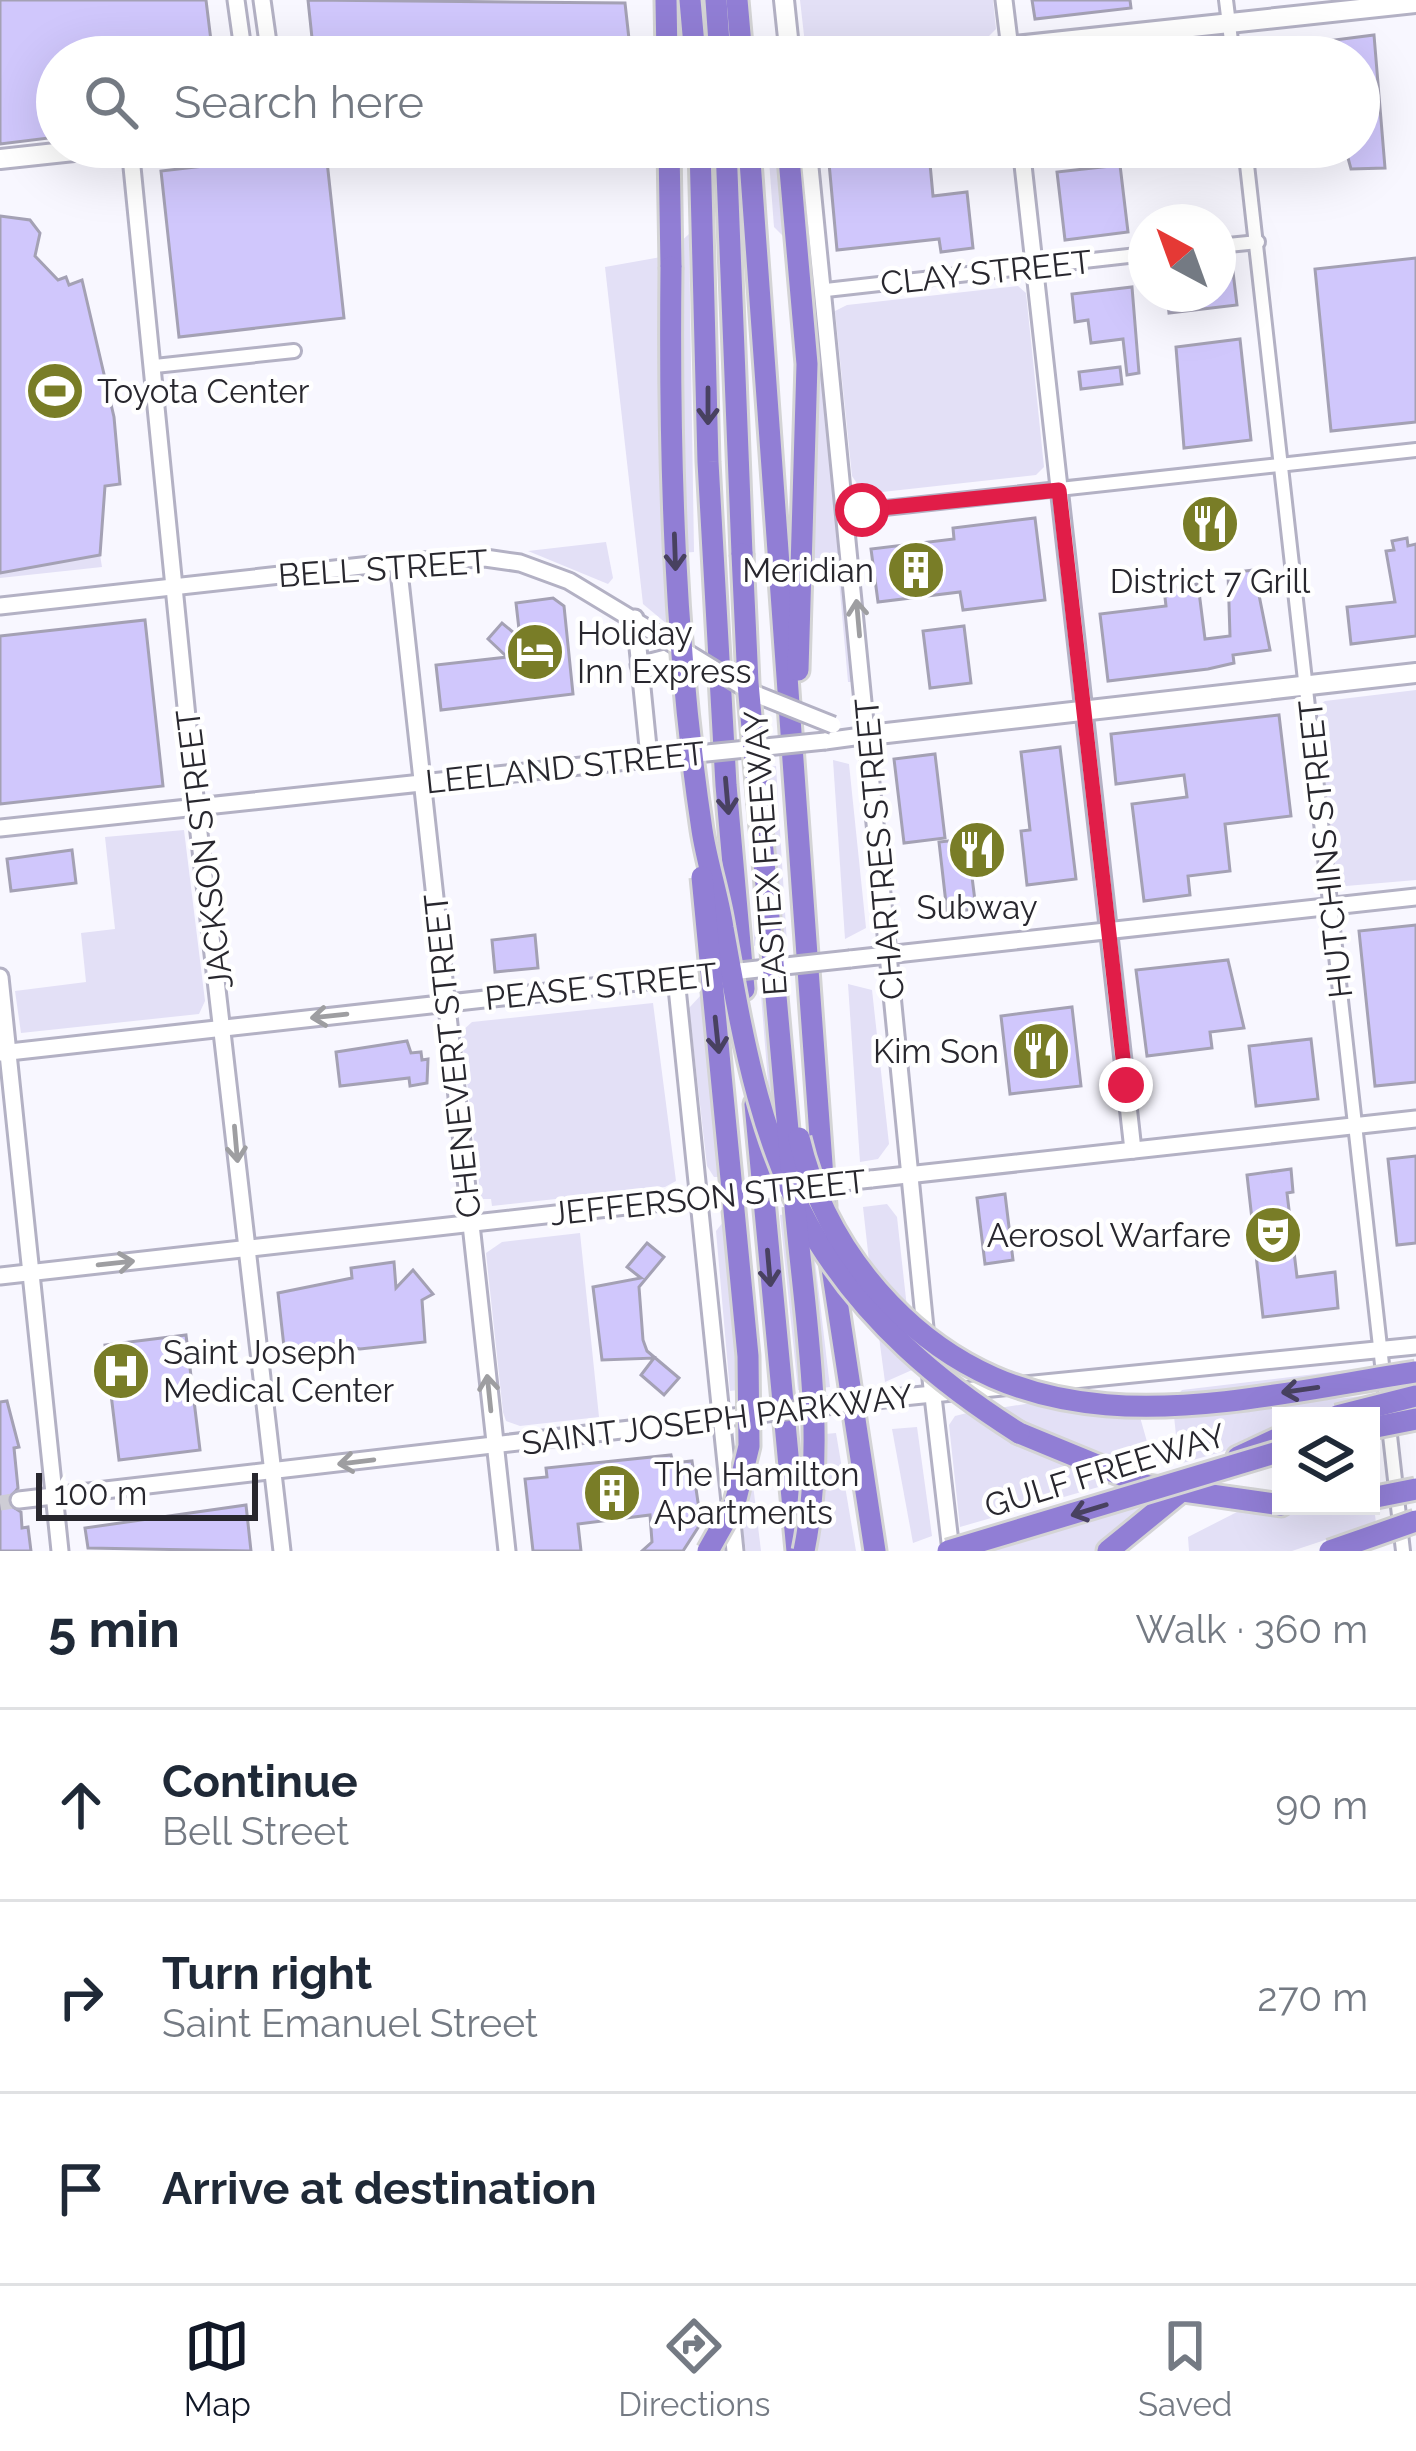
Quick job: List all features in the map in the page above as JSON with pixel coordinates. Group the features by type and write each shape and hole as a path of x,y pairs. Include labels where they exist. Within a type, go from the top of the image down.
{"highway":[{"path":"666,0 667,36"},
{"path":"690,0 693,36"},
{"path":"716,0 719,36"},
{"path":"737,0 740,36"},
{"path":"669,168 676,588 703,835 765,1122 817,1240 884,1328 969,1402 1064,1456 1148,1486 1272,1504"},
{"name":"EASTEX FREEWAY","path":"701,168 708,462 726,785 801,1551"},
{"path":"727,168 742,554 816,1450 815,1499 801,1551"},
{"name":"EASTEX FREEWAY","path":"750,168 835,1316 875,1551"},
{"path":"790,168 807,364 795,790"},
{"path":"703,835 702,886 748,1356 749,1446 735,1503 708,1551"},
{"path":"782,1060 805,1161 845,1250 897,1311 973,1369 1056,1400 1150,1409 1416,1372"},
{"path":"1373,1407 1416,1396"},
{"path":"1380,1426 1416,1419"},
{"path":"1108,1551 1193,1483 1272,1442"},
{"name":"GULF FREEWAY","path":"949,1551 1272,1454"},
{"path":"1380,1496 1416,1489"},
{"path":"1330,1551 1416,1521"}],"main road":[{"path":"784,0 788,36"},
{"path":"1126,36 1416,3"},
{"path":"0,159 36,155"},
{"name":"LEELAND STREET","path":"869,735 1416,673"}],"street":[{"path":"236,0 241,36"},
{"path":"262,0 267,36"},
{"path":"1004,0 1008,36"},
{"path":"1226,0 1230,36"},
{"name":"JACKSON STREET","path":"132,168 196,807 282,1551"},
{"name":"CHARTRES STREET","path":"811,168 949,1551"},
{"path":"1023,168 1133,1150"},
{"name":"HUTCHINS STREET","path":"1248,168 1403,1551"},
{"path":"1236,244 1258,242"},
{"name":"CLAY STREET","path":"826,290 1128,256"},
{"path":"155,366 294,351"},
{"path":"848,512 1416,450"},
{"name":"BELL STREET","path":"0,605 398,562 460,558 520,563 569,581 753,693 869,735"},
{"name":"CHENEVERT STREET","path":"398,562 507,1551"},
{"path":"634,618 649,757"},
{"path":"639,664 685,653"},
{"name":"LEELAND STREET","path":"0,828 869,735"},
{"name":"PEASE STREET","path":"5,1052 1416,897"},
{"path":"0,977 60,1551"},
{"path":"676,978 734,1551"},
{"name":"JEFFERSON STREET","path":"0,1276 1416,1119"},
{"name":"SAINT JOSEPH PARKWAY","path":"19,1500 931,1392 1416,1346"}],"shaded area":[{"path":"800,0 993,0 996,29 989,36 804,36"},
{"path":"770,168 782,168 791,244 774,227"},
{"path":"689,234 694,552 681,553 676,246"},
{"path":"661,257 667,624 643,604 605,267"},
{"path":"1018,286 1026,293 1044,467 1036,475 864,494 852,476 835,311 847,305"},
{"path":"823,347 854,682 848,682 837,558 809,558 813,348"},
{"path":"606,542 613,578 608,584 528,551"},
{"path":"100,555 102,567 0,578 0,568"},
{"path":"1416,690 1416,880 1346,886 1336,877 1317,707 1325,701"},
{"path":"833,760 849,764 866,928 845,939"},
{"path":"776,766 787,944 779,944 765,767"},
{"path":"750,788 761,943 754,946"},
{"path":"184,830 205,1001 199,1014 21,1033 15,991 86,982 81,933 115,929 105,837"},
{"path":"848,984 872,990 889,1144 878,1159 860,1162"},
{"path":"702,994 721,1177 714,1177 707,1166 689,1008"},
{"path":"767,994 783,1154 770,1107 761,995"},
{"path":"653,1003 676,1181 665,1187 492,1206 491,1199 481,1199 461,1032 472,1022"},
{"path":"887,1204 897,1217 907,1308 870,1270 863,1207"},
{"path":"787,1214 806,1391 798,1390 780,1215"},
{"path":"724,1221 738,1390 730,1391 716,1231"},
{"path":"580,1233 599,1417 520,1426 506,1421 503,1412 486,1253 502,1242"},
{"path":"808,1244 814,1252 830,1387 822,1388"},
{"path":"879,1337 912,1370 885,1382"},
{"path":"1348,1370 1358,1375 1175,1398 1182,1390"},
{"path":"1363,1396 1364,1407 1272,1407 1272,1438 1179,1464 1174,1416"},
{"path":"1038,1402 1140,1417 1155,1470 1138,1472 1096,1461 993,1409"},
{"path":"967,1413 1008,1439 1109,1484 960,1527 949,1425 955,1416"},
{"path":"917,1427 932,1536 913,1543 892,1429"},
{"path":"836,1433 856,1551 815,1551 823,1516 825,1434"},
{"path":"751,1468 761,1551 746,1551 739,1507"},
{"path":"1160,1499 1166,1519 1120,1551 982,1551"},
{"path":"1237,1512 1375,1515 1376,1523 1292,1551 1189,1551 1188,1537"}],"building":[{"path":"0,0 206,0 210,36 36,36 36,140 0,144"},
{"path":"308,0 625,3 629,36 312,36"},
{"path":"1032,0 1130,0 1131,8 1035,19"},
{"path":"1380,108 1385,168 1351,169 1380,168"},
{"path":"328,168 344,318 179,337 161,171"},
{"path":"829,168 930,168 933,196 967,192 973,248 941,252 939,239 837,250"},
{"path":"1120,168 1128,232 1065,240 1057,172"},
{"name":"Toyota Center","path":"0,216 30,220 40,233 35,256 58,280 66,277 69,285 82,280 114,417 120,484 105,486 100,555 0,573"},
{"path":"1416,258 1416,422 1331,431 1315,269"},
{"path":"1128,287 1139,373 1127,375 1123,339 1091,343 1088,320 1075,322 1072,294"},
{"path":"1240,339 1251,440 1184,448 1176,347"},
{"path":"1120,367 1122,384 1081,389 1079,372"},
{"name":"District 7 Grill","path":"1220,501 1225,544 1200,547 1195,504"},
{"path":"1035,518 1045,600 963,610 960,592 878,602 871,549 954,539 953,528"},
{"path":"1407,538 1408,546 1416,544 1416,636 1351,644 1347,607 1395,602 1386,551 1394,550 1392,541"},
{"path":"1254,570 1270,650 1233,655 1234,663 1208,669 1108,681 1100,614 1166,606 1164,589 1198,584 1205,639 1230,636 1228,573"},
{"name":"Holiday Inn Express","path":"553,598 564,606 573,694 441,710 436,665 507,657 488,639 502,623 520,638 516,603"},
{"path":"145,620 163,786 0,804 0,636"},
{"path":"964,626 971,683 930,688 923,631"},
{"path":"1279,715 1291,816 1225,824 1230,871 1188,876 1190,895 1144,901 1132,804 1187,797 1184,775 1116,784 1111,734"},
{"path":"1060,747 1076,879 1027,885 1021,831 1030,830 1021,752"},
{"path":"935,754 945,838 904,843 894,759"},
{"path":"985,837 987,858 970,861 976,909 947,912 939,842"},
{"path":"72,850 76,883 11,891 7,859"},
{"path":"1416,925 1416,1082 1375,1086 1359,931"},
{"path":"535,935 538,968 495,972 492,940"},
{"path":"1228,960 1244,1028 1210,1032 1212,1048 1147,1056 1136,970"},
{"name":"Kim Son","path":"1072,1007 1081,1086 1010,1094 1001,1016"},
{"path":"1311,1039 1318,1099 1256,1106 1249,1046"},
{"path":"407,1041 411,1053 421,1052 422,1060 428,1059 427,1083 410,1086 409,1078 340,1086 336,1052"},
{"path":"1416,1156 1416,1243 1397,1245 1388,1159"},
{"path":"1291,1169 1293,1192 1287,1193 1297,1277 1335,1272 1338,1308 1263,1317 1247,1175"},
{"path":"1005,1194 1013,1260 985,1264 977,1198"},
{"path":"647,1243 664,1257 639,1287 643,1340 647,1351 679,1378 664,1395 641,1375 654,1358 602,1360 593,1287 641,1278 627,1267"},
{"path":"394,1262 396,1288 413,1270 433,1294 422,1300 425,1342 360,1349 337,1344 284,1347 278,1293 352,1278 351,1268"},
{"path":"186,1335 200,1450 119,1460 105,1345"},
{"path":"7,1401 19,1447 14,1448 18,1488 7,1503 21,1512 31,1551 0,1551 0,1402"},
{"name":"The Hamilton Apartments","path":"671,1455 673,1463 692,1461 701,1523 683,1551 642,1551 652,1542 650,1515 578,1524 581,1551 533,1551 525,1479 547,1477 546,1468"},
{"path":"246,1505 251,1551 88,1548 85,1528"}],"tunnel":[{"path":"0,1503 19,1500"}],"place":[{"name":"Toyota Center","path":"55,391"},
{"name":"District 7 Grill","path":"1210,524"},
{"name":"Meridian","path":"916,570"},
{"name":"Holiday Inn Express","path":"535,652"},
{"name":"Subway","path":"977,850"},
{"name":"Kim Son","path":"1041,1051"},
{"name":"Aerosol Warfare","path":"1273,1235"},
{"name":"Saint Joseph Medical Center","path":"121,1371"},
{"name":"The Hamilton Apartments","path":"612,1493"}],"route":[{"path":"862,510 1059,490 1126,1085"}]}
